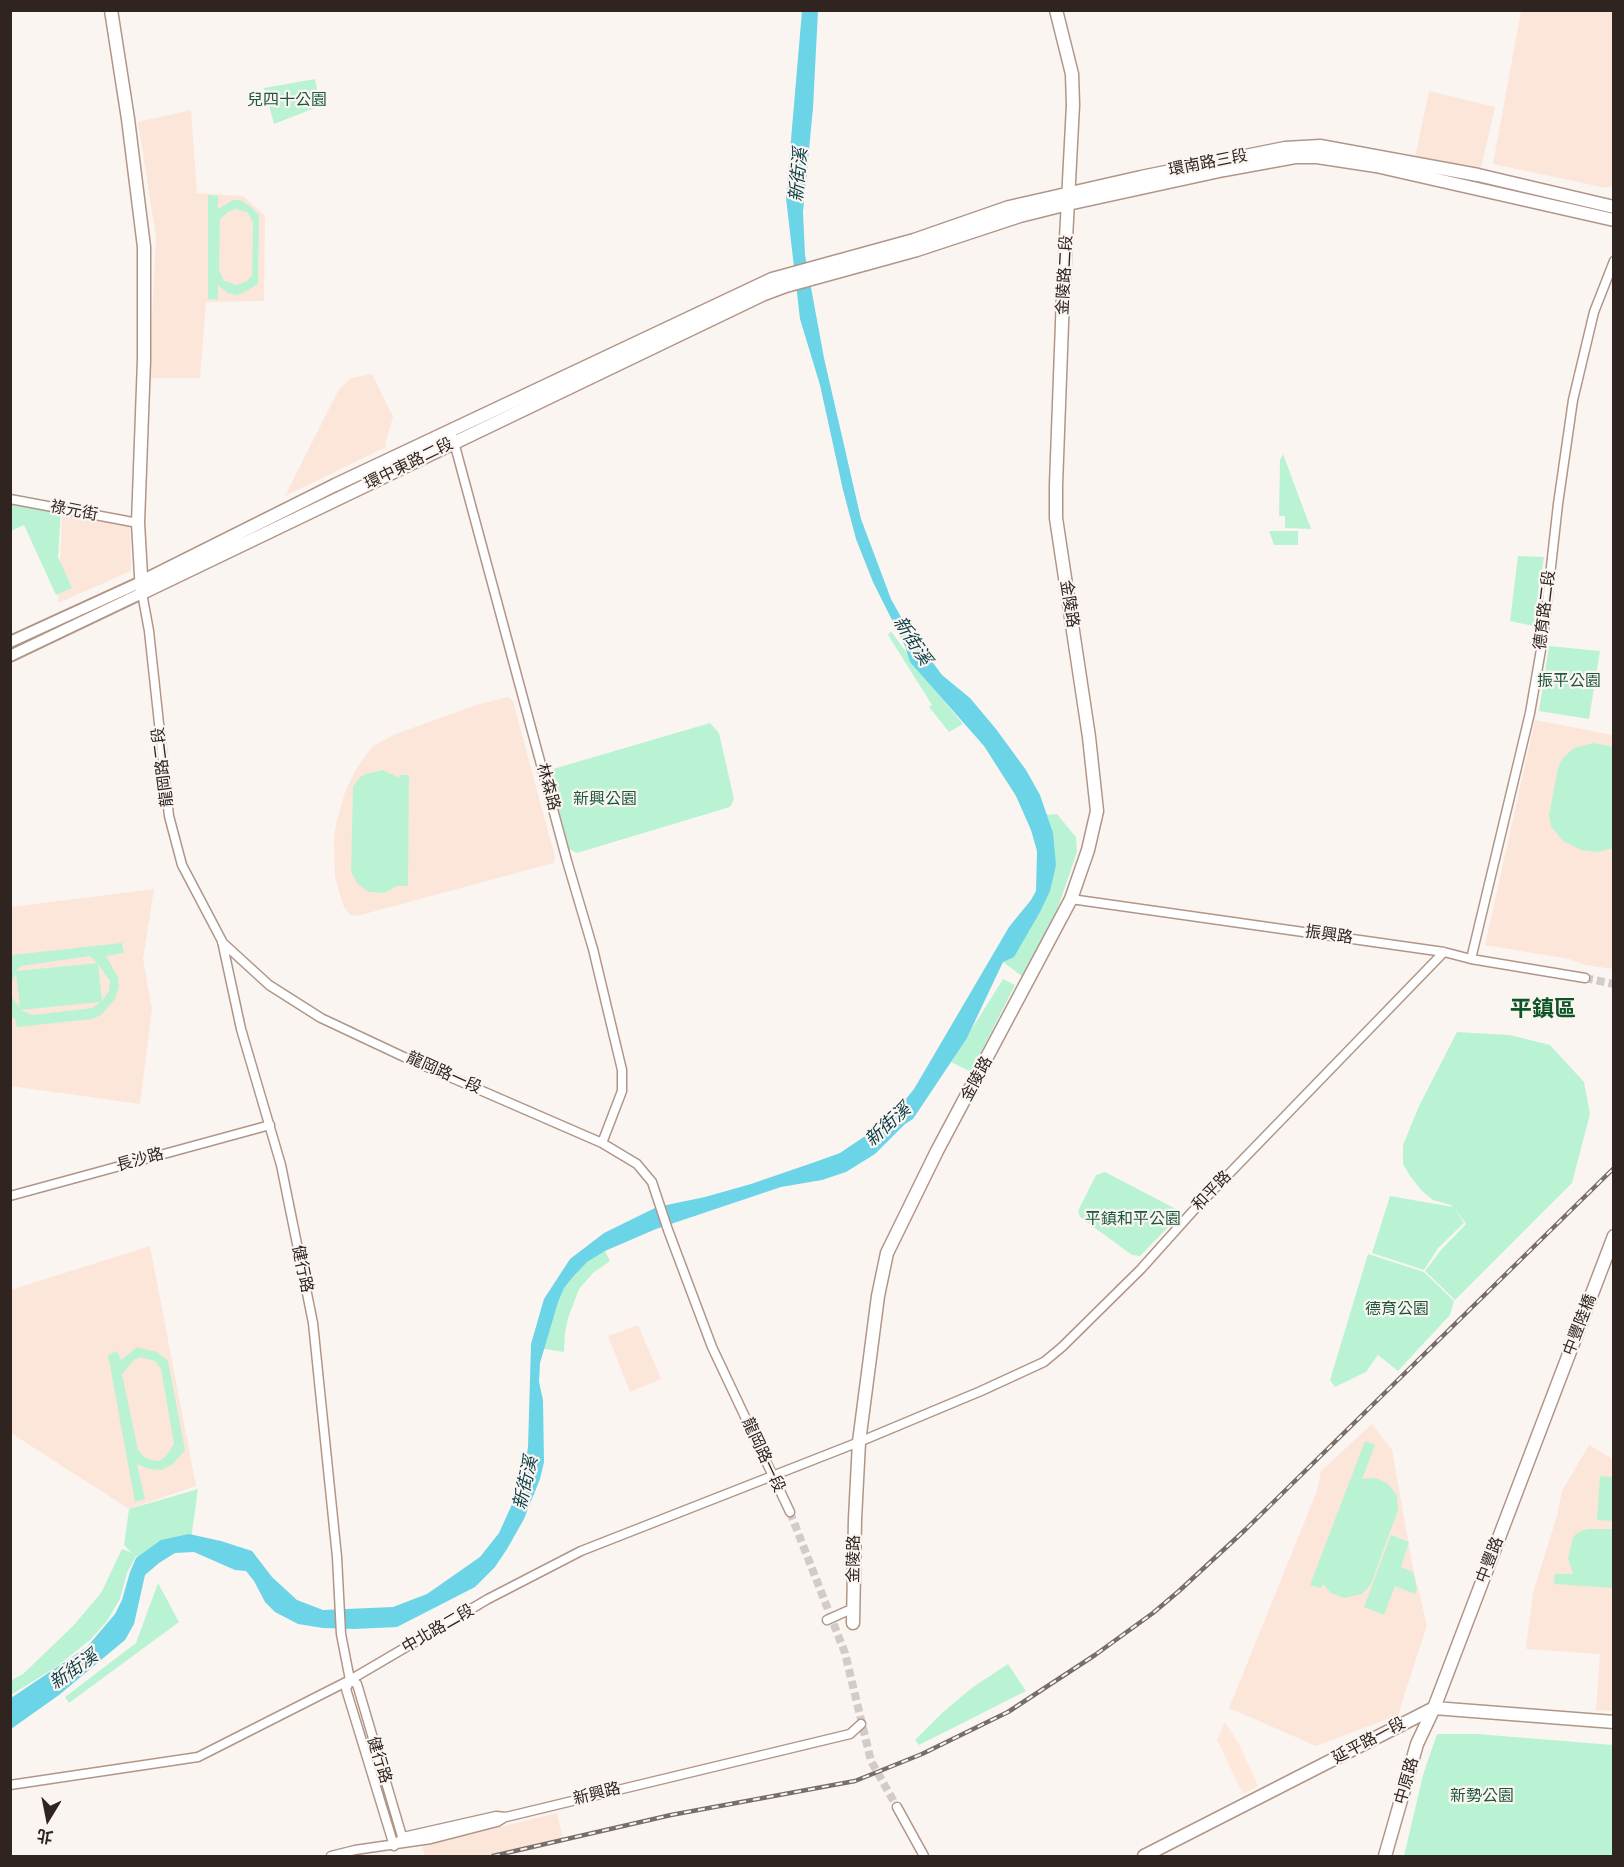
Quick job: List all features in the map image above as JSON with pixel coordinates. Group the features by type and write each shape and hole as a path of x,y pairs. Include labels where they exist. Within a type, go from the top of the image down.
{"main road":[{"path":"111,10 144,247 144,360 138,523 141,588"},
{"name":"金陵路二段","path":"1056,10 1072,74 1072,167 1068,198 1056,485 1059,541"},
{"name":"環南路三段","path":"1068,198 1285,148 1320,146 1478,175 1614,207"},
{"name":"環南路三段","path":"810,273 1008,207 1295,158 1317,157 1376,166 1614,220"},
{"name":"環中東路二段","path":"141,588 325,490 453,436 690,316 787,279 810,273"},
{"name":"金陵路","path":"854,1623 855,1519 859,1442 878,1296 887,1253 937,1152 1071,899 1088,850 1097,811 1088,727 1059,541"},
{"name":"中豐陸橋","path":"1547,1413 1614,1236"},
{"name":"中豐路","path":"1434,1708 1547,1413"},
{"path":"1434,1708 1614,1722"},
{"name":"延平路一段","path":"1144,1857 1434,1708"},
{"name":"中原路","path":"1385,1857 1417,1744 1434,1708"}],"street":[{"name":"德育路二段","path":"1471,959 1530,713 1543,638 1558,504 1573,400 1594,312 1614,261"},
{"name":"林森路","path":"453,436 567,861 593,949 622,1070 622,1092 602,1143"},
{"name":"祿元街","path":"10,499 138,523"},
{"name":"環中東路二段","path":"10,642 141,588"},
{"name":"環中東路二段","path":"10,656 141,588"},
{"name":"龍岡路二段","path":"141,588 149,631 169,816 182,865 222,941"},
{"name":"振興路","path":"1071,899 1444,952 1471,959 1585,978"},
{"name":"龍岡路一段","path":"222,941 269,985 321,1018 602,1143 637,1164 645,1172 652,1182 712,1347 790,1512"},
{"name":"健行路","path":"222,941 241,1029 280,1165 313,1323 337,1557 341,1631 350,1680 346,1689 394,1846"},
{"name":"和平路","path":"859,1442 981,1391 1044,1362 1053,1355 1133,1277 1193,1211 1444,952"},
{"name":"長沙路","path":"10,1196 270,1125"},
{"name":"中北路二段","path":"10,1785 198,1757 350,1680 488,1599 581,1551 859,1442"},
{"path":"827,1620 847,1611"},
{"name":"健行路","path":"350,1680 357,1684 404,1840"},
{"name":"新興路","path":"404,1840 496,1816 506,1817 850,1734 861,1724"},
{"path":"897,1807 924,1857"},
{"path":"331,1857 355,1850 394,1846 404,1840 497,1822 506,1817"}],"shaded area":[{"path":"1521,11 1613,11 1613,185 1606,188 1493,164"},
{"path":"1429,91 1495,107 1480,172 1415,157"},
{"path":"191,110 197,193 243,196 265,216 264,301 206,302 200,378 149,378 156,237 138,122"},
{"path":"372,374 393,417 386,447 285,496 339,389 351,378"},
{"path":"62,516 83,516 130,522 131,571 58,603"},
{"path":"508,697 513,701 555,857 553,863 357,916 350,915 343,905 335,876 334,839 345,792 363,759 373,746 396,734 476,705"},
{"path":"1535,720 1613,735 1613,969 1485,945"},
{"path":"154,889 143,959 152,1009 140,1104 11,1086 10,907"},
{"path":"150,1246 196,1486 129,1509 11,1433 10,1290"},
{"path":"638,1325 661,1379 630,1392 608,1336"},
{"path":"1372,1424 1392,1450 1413,1568 1427,1625 1398,1715 1316,1746 1229,1708 1317,1491 1321,1471"},
{"path":"1589,1445 1613,1459 1613,1711 1596,1710 1600,1654 1526,1649 1533,1592 1557,1516 1562,1491"},
{"path":"1225,1722 1239,1744 1258,1786 1243,1794 1217,1740"},
{"path":"557,1813 563,1838 487,1856 425,1856 422,1846"}],"green space":[{"name":"兒四十公園","path":"315,79 319,100 315,108 274,124 264,88"},
{"path":"208,195 218,196 218,209 233,200 240,200 259,215 258,284 235,295 228,293 218,285 218,300 208,299","holes":["236,209 247,212 253,222 252,275 247,281 237,285 224,281 219,270 220,219"]},
{"path":"1283,454 1311,529 1285,528 1285,516 1279,516 1280,460"},
{"path":"10,504 61,512 58,557 72,588 56,595 24,525 11,531"},
{"path":"1269,531 1298,531 1298,545 1274,545"},
{"path":"1518,556 1544,557 1533,626 1510,621"},
{"path":"891,631 924,677 963,724 949,732 929,707 932,705 888,635"},
{"name":"振平公園","path":"1549,646 1600,651 1589,719 1539,711"},
{"name":"新興公園","path":"710,723 719,733 734,799 730,807 577,853 569,849 550,776 553,769"},
{"path":"1593,743 1614,747 1613,848 1598,852 1581,850 1563,841 1551,826 1549,815 1558,768 1562,759 1574,748"},
{"path":"383,770 399,778 400,775 409,775 408,886 397,886 384,893 369,892 363,888 357,883 351,871 353,787 360,777"},
{"path":"1057,814 1076,837 1077,852 1056,913 1023,977 1003,962 1038,908 1042,815"},
{"path":"122,943 124,953 106,956 118,977 119,987 115,999 101,1015 92,1019 17,1027 15,1019 11,1016 11,996 20,1008 16,973 11,985 11,955","holes":["90,956 97,963 16,971 21,966","98,964 110,981 109,991 102,1001","100,1002 93,1008 32,1015 21,1010"]},
{"path":"1003,979 1015,985 971,1072 951,1062"},
{"path":"1457,1032 1510,1035 1550,1045 1584,1082 1590,1114 1572,1183 1455,1300 1425,1271 1466,1224 1455,1209 1464,1223 1438,1248 1424,1270 1372,1253 1390,1196 1453,1207 1433,1200 1422,1191 1403,1164 1403,1145 1419,1106"},
{"name":"平鎮和平公園","path":"1105,1172 1176,1209 1180,1215 1140,1256 1132,1255 1080,1217 1078,1211 1096,1175"},
{"path":"605,1251 610,1261 593,1273 579,1289 568,1318 564,1352 539,1348 543,1324 564,1288 587,1261"},
{"name":"德育公園","path":"1368,1254 1424,1272 1454,1301 1450,1315 1398,1371 1378,1355 1366,1372 1335,1387 1330,1380"},
{"path":"137,1347 157,1352 168,1361 185,1450 173,1464 161,1470 149,1469 137,1464 145,1499 135,1502 108,1355 117,1351 121,1360","holes":["140,1357 155,1361 161,1369 174,1444 166,1456 159,1461 144,1457 138,1450 122,1374 134,1360"]},
{"path":"1365,1441 1375,1445 1362,1479 1376,1478 1387,1483 1397,1495 1398,1510 1371,1584 1362,1594 1344,1598 1331,1593 1323,1584 1321,1588 1310,1585"},
{"path":"1600,1476 1613,1477 1613,1521 1597,1520"},
{"path":"198,1489 191,1540 142,1562 136,1556 127,1573 120,1599 107,1621 90,1640 56,1667 11,1695 10,1681 23,1674 73,1626 101,1593 122,1549 132,1553 124,1545 129,1509"},
{"path":"1613,1529 1613,1588 1554,1584 1555,1574 1573,1574 1568,1558 1573,1538 1583,1530"},
{"path":"1391,1535 1409,1542 1401,1567 1413,1572 1417,1588 1415,1594 1395,1586 1384,1615 1364,1607"},
{"path":"158,1583 179,1622 69,1703 65,1697 136,1643"},
{"path":"1008,1664 1026,1691 919,1745 915,1740 943,1712 973,1687"},
{"name":"新勢公園","path":"1437,1734 1477,1734 1613,1745 1613,1856 1404,1856 1423,1775"}],"water":[{"name":"新街溪","path":"802,11 818,11 813,108 803,212 805,255 824,358 861,519 891,599 906,626 942,675 970,698 996,729 1026,770 1040,795 1053,833 1056,865 1050,891 1014,957 1003,962 967,1038 913,1119 875,1154 846,1172 822,1180 781,1187 656,1229 605,1251 587,1262 573,1277 564,1288 558,1302 540,1363 544,1462 540,1479 524,1519 507,1549 495,1567 475,1587 397,1627 323,1628 298,1624 275,1612 265,1602 246,1571 235,1570 194,1552 175,1553 145,1575 134,1624 125,1640 59,1695 11,1729 11,1698 87,1647 115,1614 136,1558 161,1540 189,1534 252,1551 272,1577 297,1600 323,1610 393,1607 427,1594 480,1557 499,1533 523,1480 528,1447 531,1344 544,1299 570,1259 604,1233 657,1207 751,1184 815,1162 840,1153 871,1132 896,1111 914,1089 1009,927 1036,891 1037,851 1031,830 1016,796 984,746 910,662 905,646 873,582 856,539 820,385 800,319 786,198"}],"tunnel":[{"path":"1585,978 1614,984"},
{"path":"790,1512 845,1653 871,1761 897,1807"}],"railway":[{"path":"493,1856 671,1815 855,1781 922,1754 1008,1712 1095,1655 1179,1591 1245,1530 1614,1168"}],"district":[{"name":"平鎮區","path":"1543,1010"}]}
